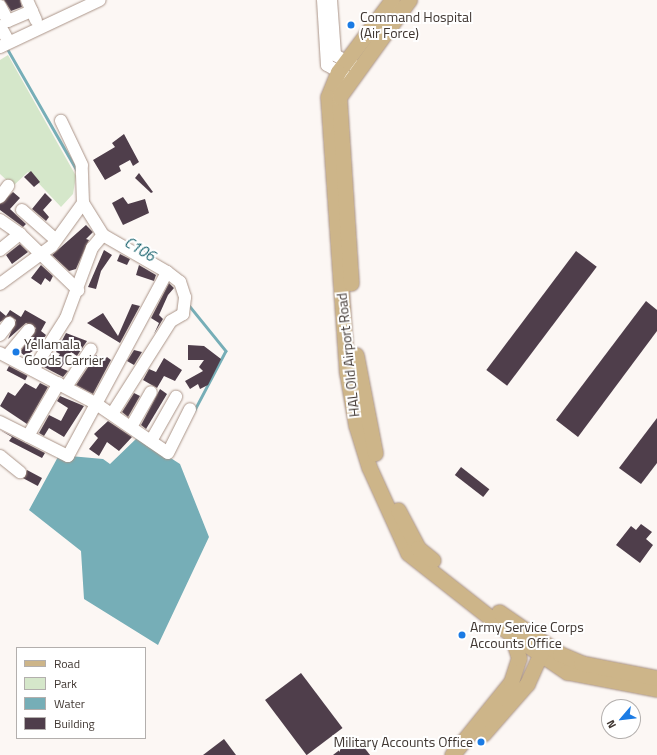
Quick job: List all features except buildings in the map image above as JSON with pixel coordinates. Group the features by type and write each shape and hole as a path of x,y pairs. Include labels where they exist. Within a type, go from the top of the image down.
{"main road":[{"name":"HAL Old Airport Road","path":"392,0 348,70 328,97 328,128 347,373 356,425 372,474 408,553 511,634 542,650"},
{"name":"HAL Old Airport Road","path":"409,0 348,70 339,97 338,109 357,371 377,462 418,548 542,650"},
{"path":"452,755 511,682 519,658 511,634"},
{"path":"542,650 567,672"},
{"path":"542,650 581,663 657,678"},
{"path":"464,755 527,684 542,650"},
{"path":"527,684 551,671 567,672 657,689"}],"street":[{"path":"0,6 8,21 34,15 27,0"},
{"path":"0,26 5,44 100,0"},
{"path":"323,0 325,55 327,65 348,70"},
{"path":"332,0 333,49 348,70"},
{"path":"61,121 82,165 83,203 101,237 167,272 180,282 185,297 183,314 171,321 112,414"},
{"path":"0,197 8,186"},
{"path":"0,284 56,240 83,203"},
{"path":"22,210 56,240"},
{"path":"0,220 20,234 78,290"},
{"path":"0,250 20,234"},
{"path":"32,370 58,334 78,290 92,248 101,237"},
{"path":"0,422 68,456 95,402 167,272"},
{"path":"0,335 9,323"},
{"path":"30,330 4,354 95,402 168,453 190,409"},
{"path":"28,436 63,385 91,348"},
{"path":"131,427 151,392"},
{"path":"151,441 176,397"},
{"path":"0,456 20,472"}],"green space":[{"path":"8,55 76,176 73,194 61,207 28,172 13,186 0,174 0,60"}],"water":[{"path":"138,437 180,464 209,537 158,645 84,599 81,551 29,510 59,455 103,459 110,464"}],"waterway":[{"name":"C106","path":"7,48 77,170"},
{"name":"C106","path":"188,304 226,351 195,410"}],"place":[{"name":"Command Hospital (Air Force)","path":"351,25"},
{"name":"Yellamala Goods Carrier","path":"16,352"},
{"name":"Army Service Corps Accounts Office","path":"462,635"},
{"name":"Military Accounts Office","path":"481,742"}]}
